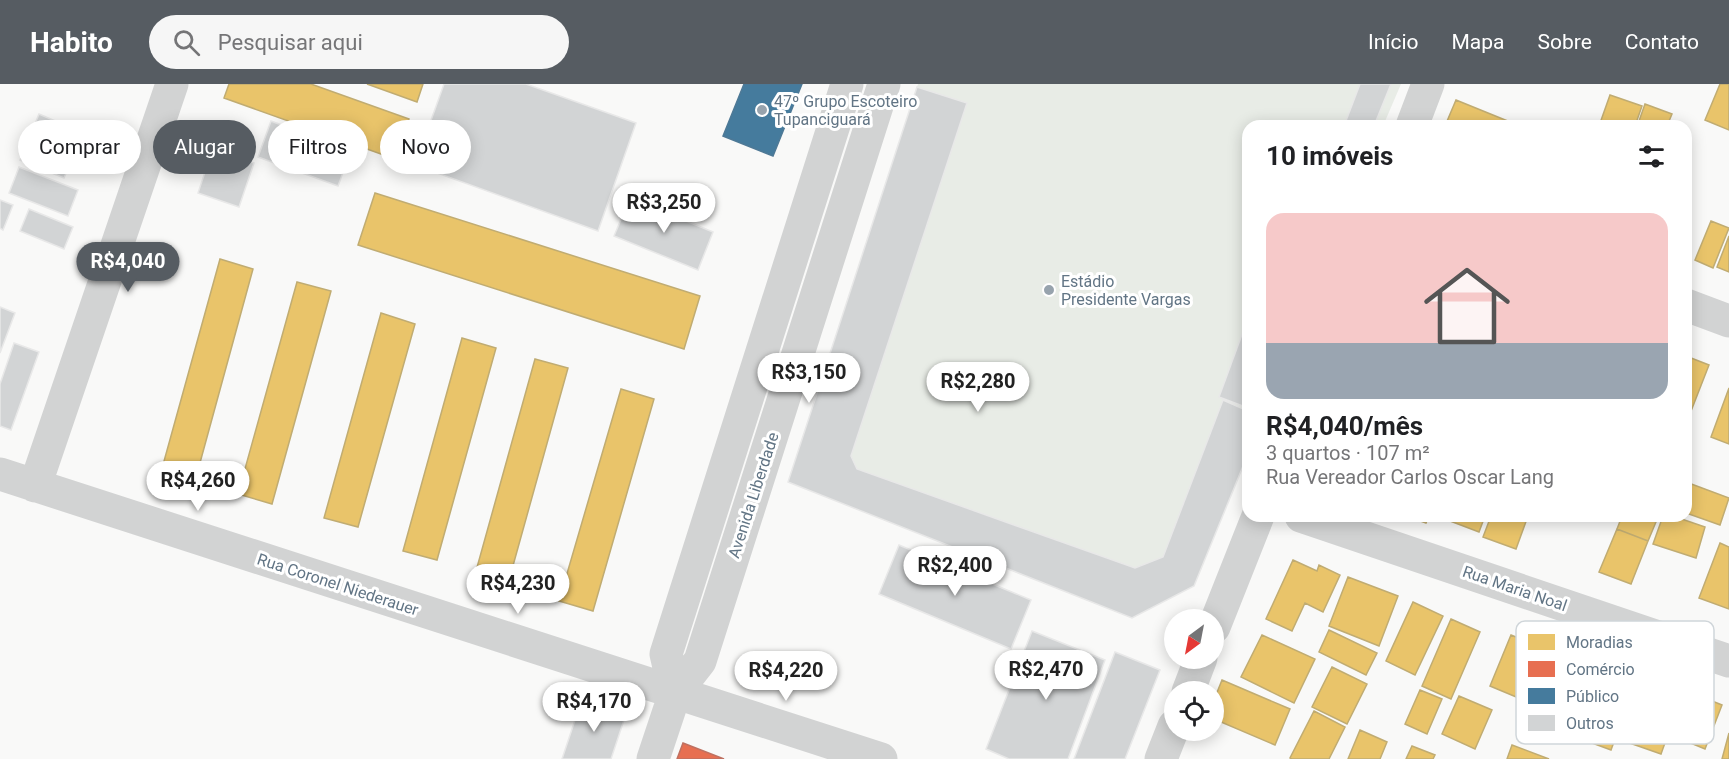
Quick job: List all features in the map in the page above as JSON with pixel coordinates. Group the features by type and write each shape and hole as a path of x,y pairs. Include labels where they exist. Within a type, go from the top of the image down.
{"street":[{"path":"35,486 172,84"},
{"path":"675,693 666,654 847,84"},
{"name":"Avenida Liberdade","path":"653,759 675,693 700,661 884,84"},
{"path":"1414,120 1428,84"},
{"path":"1692,307 1729,321"},
{"name":"Rua Coronel Niederauer","path":"0,474 881,759"},
{"path":"1221,609 1256,522"},
{"name":"Rua Maria Noal","path":"1319,522 1611,621"},
{"name":"Rua Maria Noal","path":"1714,656 1729,661"},
{"path":"1161,759 1168,741"}],"shaded area":[{"name":"Estádio Presidente Vargas","path":"918,84 1401,84 1386,120 1242,120 1242,462 1132,618 788,482"}],"building: Moradias":[{"path":"229,84 311,84 409,119 380,120 380,154 368,149 368,120 286,120 224,98"},
{"path":"367,84 423,84 417,102"},
{"path":"1720,84 1729,84 1729,130 1705,120"},
{"path":"1610,95 1642,106 1637,120 1601,120"},
{"path":"1456,100 1505,120 1448,120"},
{"path":"1645,104 1672,114 1670,120 1639,120"},
{"path":"375,193 700,296 684,349 358,245"},
{"path":"1711,221 1729,228 1713,268 1695,260"},
{"path":"1729,236 1729,272 1717,267"},
{"path":"220,259 253,269 195,481 161,472"},
{"path":"297,282 331,291 272,504 238,494"},
{"path":"381,313 415,324 358,527 324,518"},
{"path":"462,338 496,348 437,560 403,551"},
{"path":"1692,358 1709,365 1692,409"},
{"path":"535,359 568,368 509,580 476,571"},
{"path":"1729,388 1729,444 1711,437"},
{"path":"621,389 654,399 593,611 559,601"},
{"path":"1692,484 1729,498 1720,525 1692,515"},
{"path":"1453,522 1483,522 1479,532"},
{"path":"1489,522 1526,522 1516,549 1483,537"},
{"path":"1620,522 1656,522 1648,541 1617,529"},
{"path":"1661,522 1690,522 1705,527 1696,558 1653,544"},
{"path":"1617,529 1648,541 1631,584 1599,572"},
{"path":"1720,543 1729,547 1729,609 1699,598"},
{"path":"1293,560 1317,571 1319,565 1340,575 1323,612 1305,603 1292,631 1266,619"},
{"path":"1348,577 1398,596 1379,646 1329,626"},
{"path":"1413,602 1443,616 1415,675 1386,661"},
{"path":"1451,619 1480,632 1451,699 1422,686"},
{"path":"1329,630 1377,653 1366,675 1319,652"},
{"path":"1262,635 1315,659 1294,703 1241,677"},
{"path":"1511,635 1516,637 1516,697 1490,686"},
{"path":"1332,667 1367,684 1347,724 1312,707"},
{"path":"1222,680 1290,709 1275,745 1224,723 1224,681"},
{"path":"1420,690 1442,699 1427,734 1405,724"},
{"path":"1459,696 1492,710 1475,749 1442,734"},
{"path":"1714,702 1722,705 1714,726"},
{"path":"1314,711 1345,727 1329,759 1292,759 1290,758"},
{"path":"1360,730 1387,742 1380,759 1348,759"},
{"path":"1729,733 1729,759 1722,759"},
{"path":"1595,744 1613,744 1611,750"},
{"path":"1632,744 1665,744 1661,754"},
{"path":"1693,744 1707,744 1705,749"},
{"path":"1512,745 1549,759 1507,759"},
{"path":"1412,746 1435,755 1433,759 1406,759"}],"building: Comércio":[{"path":"683,743 724,759 677,759"}],"building: Público":[{"name":"47º Grupo Escoteiro Tupanciguará","path":"744,84 802,84 773,156 723,136"}],"building: Outros":[{"path":"444,84 526,84 636,123 598,231 440,174 471,174 471,120 431,120"},
{"path":"1360,84 1391,84 1376,120 1346,120"},
{"path":"917,87 967,103 851,456 857,469 1135,568 1163,557 1223,400 1242,408 1242,469 1194,586 1132,618 788,482"},
{"path":"39,114 53,120 37,120"},
{"path":"268,129 268,161 258,157"},
{"path":"18,170 18,174 37,174 78,190 68,216 9,193"},
{"path":"54,174 66,174 64,178"},
{"path":"204,174 250,174 239,207 198,193"},
{"path":"305,174 342,174 338,186"},
{"path":"630,198 713,232 698,270 614,236"},
{"path":"0,200 13,205 3,230 0,228"},
{"path":"29,209 73,227 64,249 20,231"},
{"path":"0,307 15,313 0,353"},
{"path":"1242,334 1242,406 1219,397"},
{"path":"14,343 39,352 11,430 0,426 0,384"},
{"path":"899,545 1031,600 1011,649 879,594"},
{"path":"1032,631 1105,660 1068,759 1009,759 986,749"},
{"path":"1115,652 1160,670 1125,759 1074,759"},
{"path":"582,699 626,714 611,759 562,759"}],"place":[{"name":"47º Grupo Escoteiro Tupanciguará","path":"762,110"},
{"name":"Estádio Presidente Vargas","path":"1049,290"}]}
